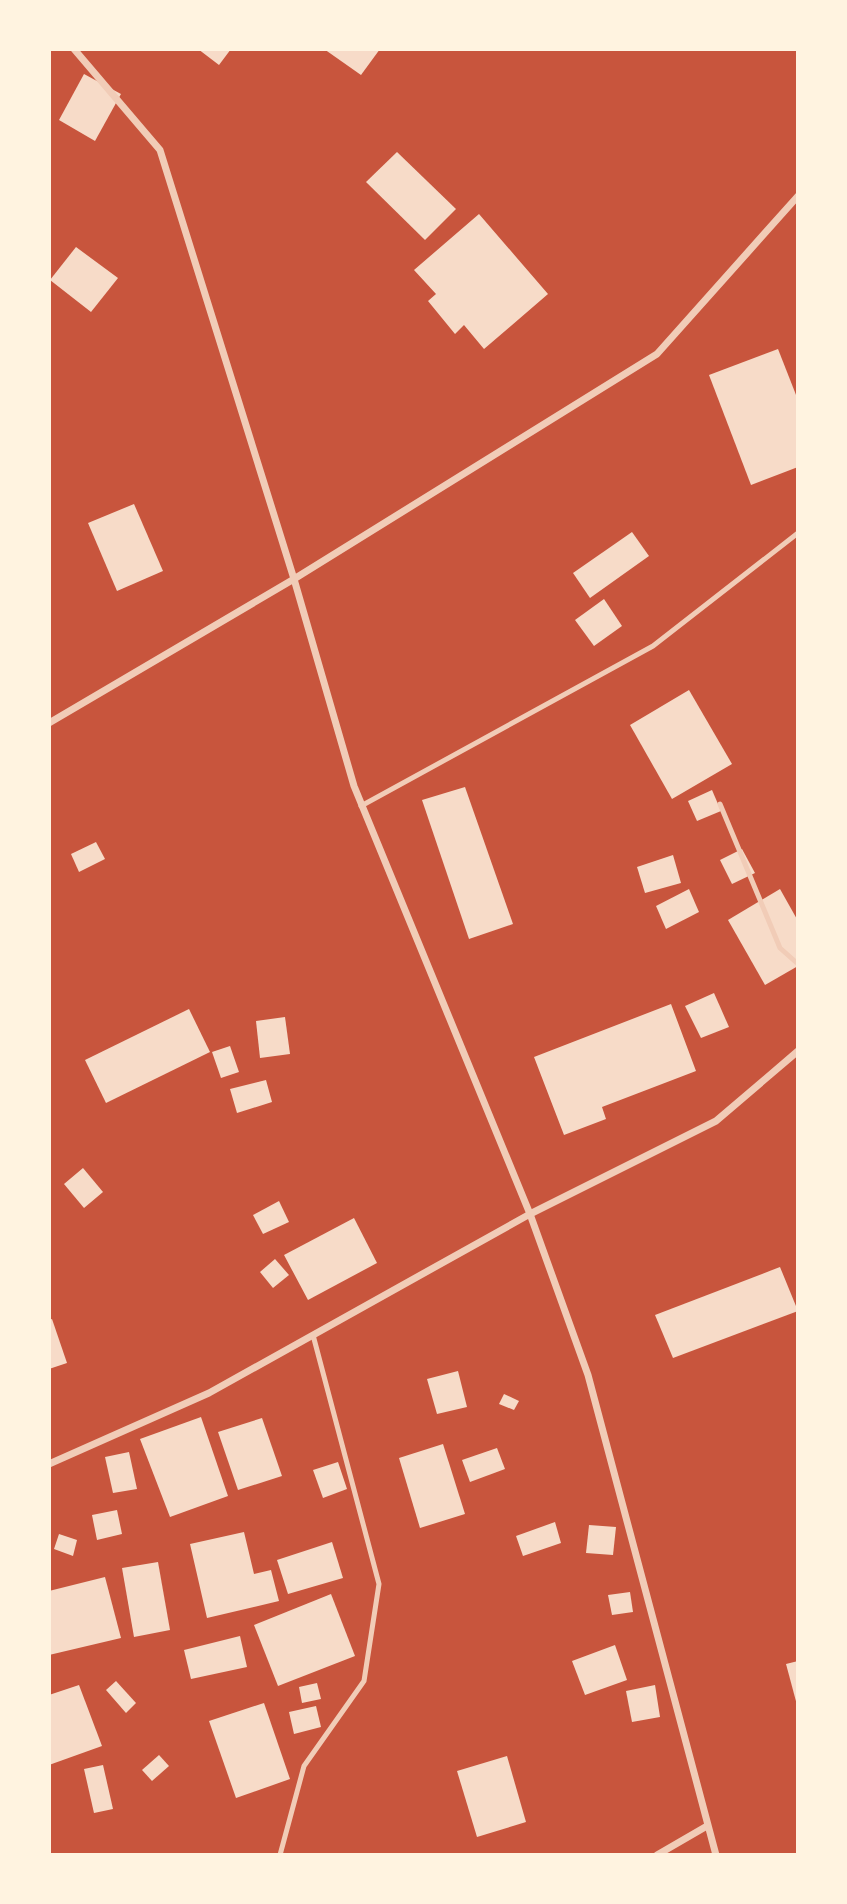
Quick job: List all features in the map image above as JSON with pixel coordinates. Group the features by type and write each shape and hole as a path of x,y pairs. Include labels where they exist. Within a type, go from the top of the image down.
{"street":[{"path":"74,49 159,150 294,579 361,806 530,1214 588,1375 716,1855"},
{"path":"49,723 294,579 657,354 798,196"},
{"path":"49,1464 209,1393 530,1214 716,1121 798,1051"},
{"path":"657,1855 707,1826"}],"lane":[{"path":"361,806 653,646 798,533"},
{"path":"720,804 780,948 798,964"},
{"path":"280,1855 304,1766 364,1681 379,1584 313,1335"}],"building":[{"path":"198,49 231,49 219,65"},
{"path":"324,49 380,49 361,75"},
{"path":"84,74 121,94 95,141 59,120"},
{"path":"397,152 456,209 425,240 366,182"},
{"path":"479,214 548,294 484,349 464,325 455,334 428,301 436,294 414,270"},
{"path":"76,247 118,278 91,312 50,280"},
{"path":"778,349 798,400 798,467 751,485 709,375"},
{"path":"134,504 163,571 117,591 88,523"},
{"path":"632,532 649,556 590,598 573,573"},
{"path":"604,599 622,626 594,646 575,620"},
{"path":"689,690 732,764 672,799 630,725"},
{"path":"465,787 513,924 469,939 422,800"},
{"path":"712,790 721,811 697,821 688,801"},
{"path":"96,842 105,859 79,872 71,854"},
{"path":"742,849 755,873 732,884 720,860"},
{"path":"673,855 681,883 645,893 637,867"},
{"path":"689,889 699,912 666,929 656,906"},
{"path":"780,889 798,921 798,966 765,985 728,920"},
{"path":"714,993 729,1027 701,1038 685,1006"},
{"path":"671,1004 696,1071 602,1107 606,1119 564,1135 534,1057"},
{"path":"189,1009 210,1052 106,1103 85,1060"},
{"path":"285,1017 290,1054 260,1058 256,1021"},
{"path":"230,1046 239,1072 221,1078 212,1052"},
{"path":"266,1080 272,1102 237,1113 230,1089"},
{"path":"83,1168 103,1192 84,1208 64,1184"},
{"path":"279,1201 289,1222 263,1234 253,1215"},
{"path":"354,1218 377,1263 308,1300 284,1255"},
{"path":"275,1259 289,1275 273,1288 260,1272"},
{"path":"780,1267 798,1311 673,1358 655,1315"},
{"path":"52,1319 67,1363 49,1369 49,1320"},
{"path":"458,1371 467,1407 437,1414 427,1379"},
{"path":"504,1394 519,1401 514,1410 499,1404"},
{"path":"201,1417 228,1496 170,1517 140,1439"},
{"path":"262,1418 282,1476 238,1490 218,1432"},
{"path":"443,1444 465,1514 420,1528 399,1458"},
{"path":"497,1448 505,1469 470,1482 462,1460"},
{"path":"129,1452 137,1489 113,1493 105,1457"},
{"path":"338,1462 347,1489 323,1498 313,1470"},
{"path":"117,1510 122,1534 97,1540 92,1515"},
{"path":"555,1522 561,1543 523,1556 516,1536"},
{"path":"589,1525 616,1527 613,1555 586,1553"},
{"path":"244,1532 254,1574 271,1570 279,1601 207,1618 190,1544"},
{"path":"59,1534 77,1540 73,1556 54,1549"},
{"path":"332,1542 343,1578 288,1594 277,1560"},
{"path":"158,1562 170,1630 134,1637 122,1568"},
{"path":"105,1577 121,1638 49,1655 49,1591"},
{"path":"630,1592 633,1612 612,1615 608,1595"},
{"path":"331,1594 355,1656 278,1686 254,1625"},
{"path":"240,1636 247,1667 191,1679 184,1650"},
{"path":"615,1645 627,1680 585,1695 572,1661"},
{"path":"798,1661 798,1705 797,1705 786,1664"},
{"path":"116,1681 136,1703 126,1713 106,1690"},
{"path":"317,1683 321,1699 302,1703 299,1687"},
{"path":"79,1685 102,1746 49,1765 49,1695"},
{"path":"655,1685 660,1717 632,1722 626,1691"},
{"path":"264,1703 290,1779 236,1798 209,1721"},
{"path":"316,1706 321,1727 294,1734 289,1712"},
{"path":"159,1755 169,1766 152,1781 142,1770"},
{"path":"507,1756 526,1822 477,1837 457,1771"},
{"path":"103,1765 113,1809 94,1813 84,1769"}]}
